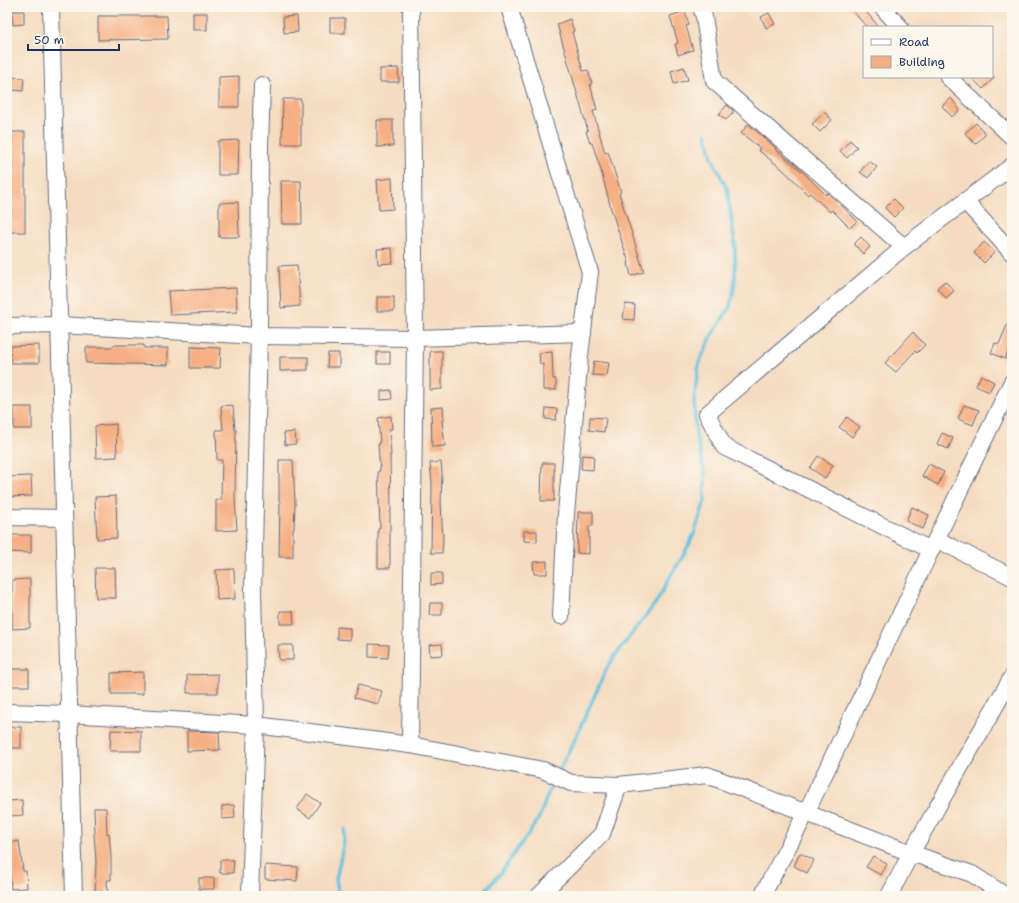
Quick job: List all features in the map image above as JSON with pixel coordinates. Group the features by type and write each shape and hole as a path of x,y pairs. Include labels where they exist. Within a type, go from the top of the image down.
{"street":[{"path":"51,7 68,714 74,896"},
{"path":"410,745 415,338 412,7"},
{"path":"509,7 590,272 566,514 561,616"},
{"path":"701,7 704,17 714,81 904,247"},
{"path":"882,7 899,26"},
{"path":"949,78 1012,137"},
{"path":"250,896 256,725 253,590 259,336 262,85"},
{"path":"1012,166 904,247 707,414 724,447 934,544 1012,577"},
{"path":"965,201 1012,253"},
{"path":"7,326 59,326 259,336 415,338 583,333"},
{"path":"762,896 806,813 1012,382"},
{"path":"7,517 64,518"},
{"path":"889,896 911,853 1012,678"},
{"path":"7,712 256,725 410,745 543,770 571,783 618,785 707,775 911,853 972,874 1006,894"},
{"path":"539,896 602,834 618,785"}],"building":[{"path":"849,7 862,7 878,26 866,26"},
{"path":"12,11 24,11 24,24 13,25"},
{"path":"685,11 689,25 686,26 693,50 678,55 675,44 678,43 670,16"},
{"path":"193,13 207,13 207,30 193,30"},
{"path":"769,13 775,24 766,28 761,17"},
{"path":"98,16 167,16 168,39 98,40"},
{"path":"297,16 298,32 284,33 283,17"},
{"path":"330,18 345,18 345,33 330,33"},
{"path":"570,19 574,31 572,32 583,71 588,70 592,83 590,84 597,110 593,111 605,153 608,152 621,192 619,193 644,272 631,276 629,263 611,209 600,167 592,143 590,143 586,131 588,131 557,24"},
{"path":"684,67 688,80 674,84 671,71"},
{"path":"398,68 399,82 380,82 380,69"},
{"path":"239,76 239,107 219,107 219,77"},
{"path":"11,77 24,78 23,91 11,90"},
{"path":"995,77 983,89 972,78"},
{"path":"951,98 960,110 952,117 942,106"},
{"path":"283,99 301,99 301,144 282,144"},
{"path":"727,105 733,110 733,113 726,120 719,114"},
{"path":"825,112 832,120 820,132 812,124"},
{"path":"377,120 393,120 393,146 377,147"},
{"path":"976,123 986,134 975,144 965,133"},
{"path":"748,124 804,173 826,195 828,193 857,221 850,228 832,210 830,212 810,193 808,195 781,168 758,150 760,148 741,133"},
{"path":"7,132 25,132 25,232 7,232"},
{"path":"239,140 238,175 218,175 218,141"},
{"path":"850,140 857,147 847,158 840,151"},
{"path":"869,161 877,167 868,178 860,172"},
{"path":"392,178 393,209 379,210 377,180"},
{"path":"281,181 301,181 302,224 282,224"},
{"path":"894,199 903,208 894,217 885,208"},
{"path":"238,202 239,237 219,237 219,203"},
{"path":"861,237 870,247 863,254 854,244"},
{"path":"984,242 995,252 984,263 974,253"},
{"path":"392,248 393,263 378,264 377,249"},
{"path":"297,265 300,306 281,308 279,266"},
{"path":"945,281 954,291 946,298 937,288"},
{"path":"236,288 237,312 170,315 168,291"},
{"path":"377,297 394,297 394,311 377,311"},
{"path":"625,304 635,305 634,320 623,319"},
{"path":"1012,314 1012,342 1005,359 991,353 995,343 999,344"},
{"path":"913,332 925,345 917,353 915,351 896,372 885,363"},
{"path":"39,345 39,363 11,363 10,346"},
{"path":"113,345 144,345 144,348 168,348 168,365 86,363 86,347 113,347"},
{"path":"190,347 221,348 220,368 190,368"},
{"path":"430,351 442,351 442,389 430,390"},
{"path":"377,352 390,352 390,364 377,364"},
{"path":"552,352 553,379 556,379 556,390 543,390 543,364 540,364 539,353"},
{"path":"328,353 339,353 339,367 327,367"},
{"path":"280,357 308,357 308,370 280,371"},
{"path":"594,361 609,363 607,376 592,375"},
{"path":"981,375 994,382 989,392 976,386"},
{"path":"391,390 392,399 381,400 381,391"},
{"path":"233,405 236,430 235,499 237,530 216,531 216,500 221,500 222,460 217,460 216,430 223,430 221,406"},
{"path":"964,405 979,410 973,425 958,419"},
{"path":"14,407 32,407 32,429 14,429"},
{"path":"443,407 444,420 442,420 445,446 432,447 431,408"},
{"path":"546,408 557,409 556,420 545,419"},
{"path":"391,416 392,429 389,429 391,455 390,568 378,568 378,529 380,528 378,471 380,471 378,444 380,444 378,418"},
{"path":"590,417 606,418 604,432 589,430"},
{"path":"847,417 860,427 852,437 839,427"},
{"path":"116,424 117,457 96,458 95,426"},
{"path":"295,432 296,444 285,445 284,433"},
{"path":"942,433 953,438 948,449 937,444"},
{"path":"582,455 594,456 593,470 581,469"},
{"path":"818,456 833,465 825,478 810,468"},
{"path":"279,460 293,460 295,503 293,557 279,557"},
{"path":"441,462 442,553 431,553 432,483 430,463"},
{"path":"542,463 554,463 554,501 541,501"},
{"path":"929,464 944,472 938,485 922,476"},
{"path":"31,476 32,496 8,497 8,477"},
{"path":"116,496 117,538 97,539 95,497"},
{"path":"912,507 929,515 923,529 906,521"},
{"path":"578,512 593,512 593,526 589,526 589,554 577,553"},
{"path":"524,531 537,531 537,542 524,541"},
{"path":"7,535 31,535 31,553 7,552"},
{"path":"547,561 547,574 534,574 533,562"},
{"path":"95,568 115,568 116,598 96,598"},
{"path":"234,569 235,599 217,600 216,570"},
{"path":"431,573 442,573 442,584 431,585"},
{"path":"30,579 30,628 12,629 12,580"},
{"path":"430,603 442,603 442,615 429,615"},
{"path":"280,611 293,611 294,624 280,624"},
{"path":"337,627 350,628 350,640 337,639"},
{"path":"369,644 389,645 388,658 369,657"},
{"path":"442,644 443,655 430,656 429,645"},
{"path":"278,645 293,645 293,660 279,660"},
{"path":"7,669 29,669 29,686 7,686"},
{"path":"143,672 143,694 111,694 111,673"},
{"path":"218,674 218,693 187,693 187,675"},
{"path":"358,685 382,691 378,704 354,698"},
{"path":"7,727 21,727 21,748 7,748"},
{"path":"111,730 141,731 141,751 110,751"},
{"path":"187,731 219,732 220,750 187,751"},
{"path":"307,794 320,803 310,818 297,809"},
{"path":"22,800 23,815 9,816 8,801"},
{"path":"234,805 235,818 222,819 222,806"},
{"path":"94,808 106,808 107,834 109,833 111,857 111,880 107,880 108,896 95,896 96,861"},
{"path":"19,841 23,871 26,871 27,888 11,889 7,843"},
{"path":"800,853 814,860 807,873 794,866"},
{"path":"873,856 887,864 881,875 866,867"},
{"path":"220,860 234,860 233,873 220,873"},
{"path":"265,865 298,867 297,881 265,879"},
{"path":"199,878 214,878 214,889 199,889"}],"waterway":[{"path":"558,772 574,741 607,668 657,601 683,556 694,534 705,501 705,475 696,435 694,399 699,363 713,333 729,309 733,295 735,277 735,245 727,189 712,158 706,133"},
{"path":"480,896 499,875 538,820 554,779"},
{"path":"339,896 336,879 343,847 345,829"}]}
